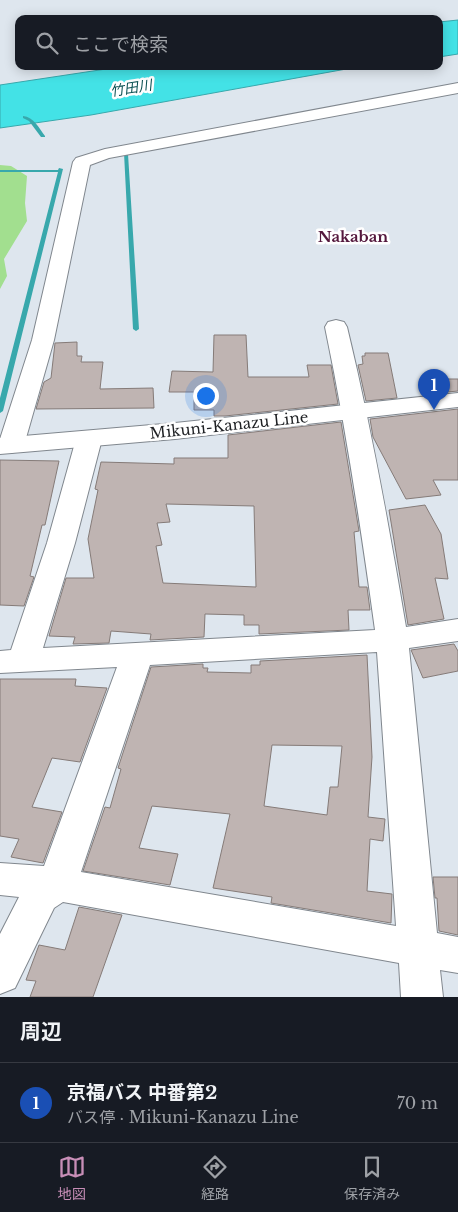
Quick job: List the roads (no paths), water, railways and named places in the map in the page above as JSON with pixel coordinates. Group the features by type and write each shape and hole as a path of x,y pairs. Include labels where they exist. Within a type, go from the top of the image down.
{"street":[{"path":"5,446 43,340 82,162 105,154 458,88"},
{"path":"336,327 355,413 372,505 392,640 422,997"},
{"name":"Mikuni-Kanazu Line","path":"5,446 355,413 458,400"},
{"path":"89,439 61,542 11,661 392,640 458,630"},
{"path":"0,975 40,896 57,884 137,655"},
{"path":"0,879 57,884 458,955"}],"water":[{"path":"458,20 458,54 443,56 443,22"},
{"name":"竹田川","path":"99,70 341,70 91,115 0,128 0,85"}],"waterway":[{"path":"25,117 31,120 43,136"},
{"path":"126,154 136,329"},
{"path":"0,411 61,169"},
{"path":"0,171 60,171"}],"place":[{"name":"京福バス 中番第2","path":"434,410"}],"district":[{"name":"Nakaban","path":"353,236"}]}
